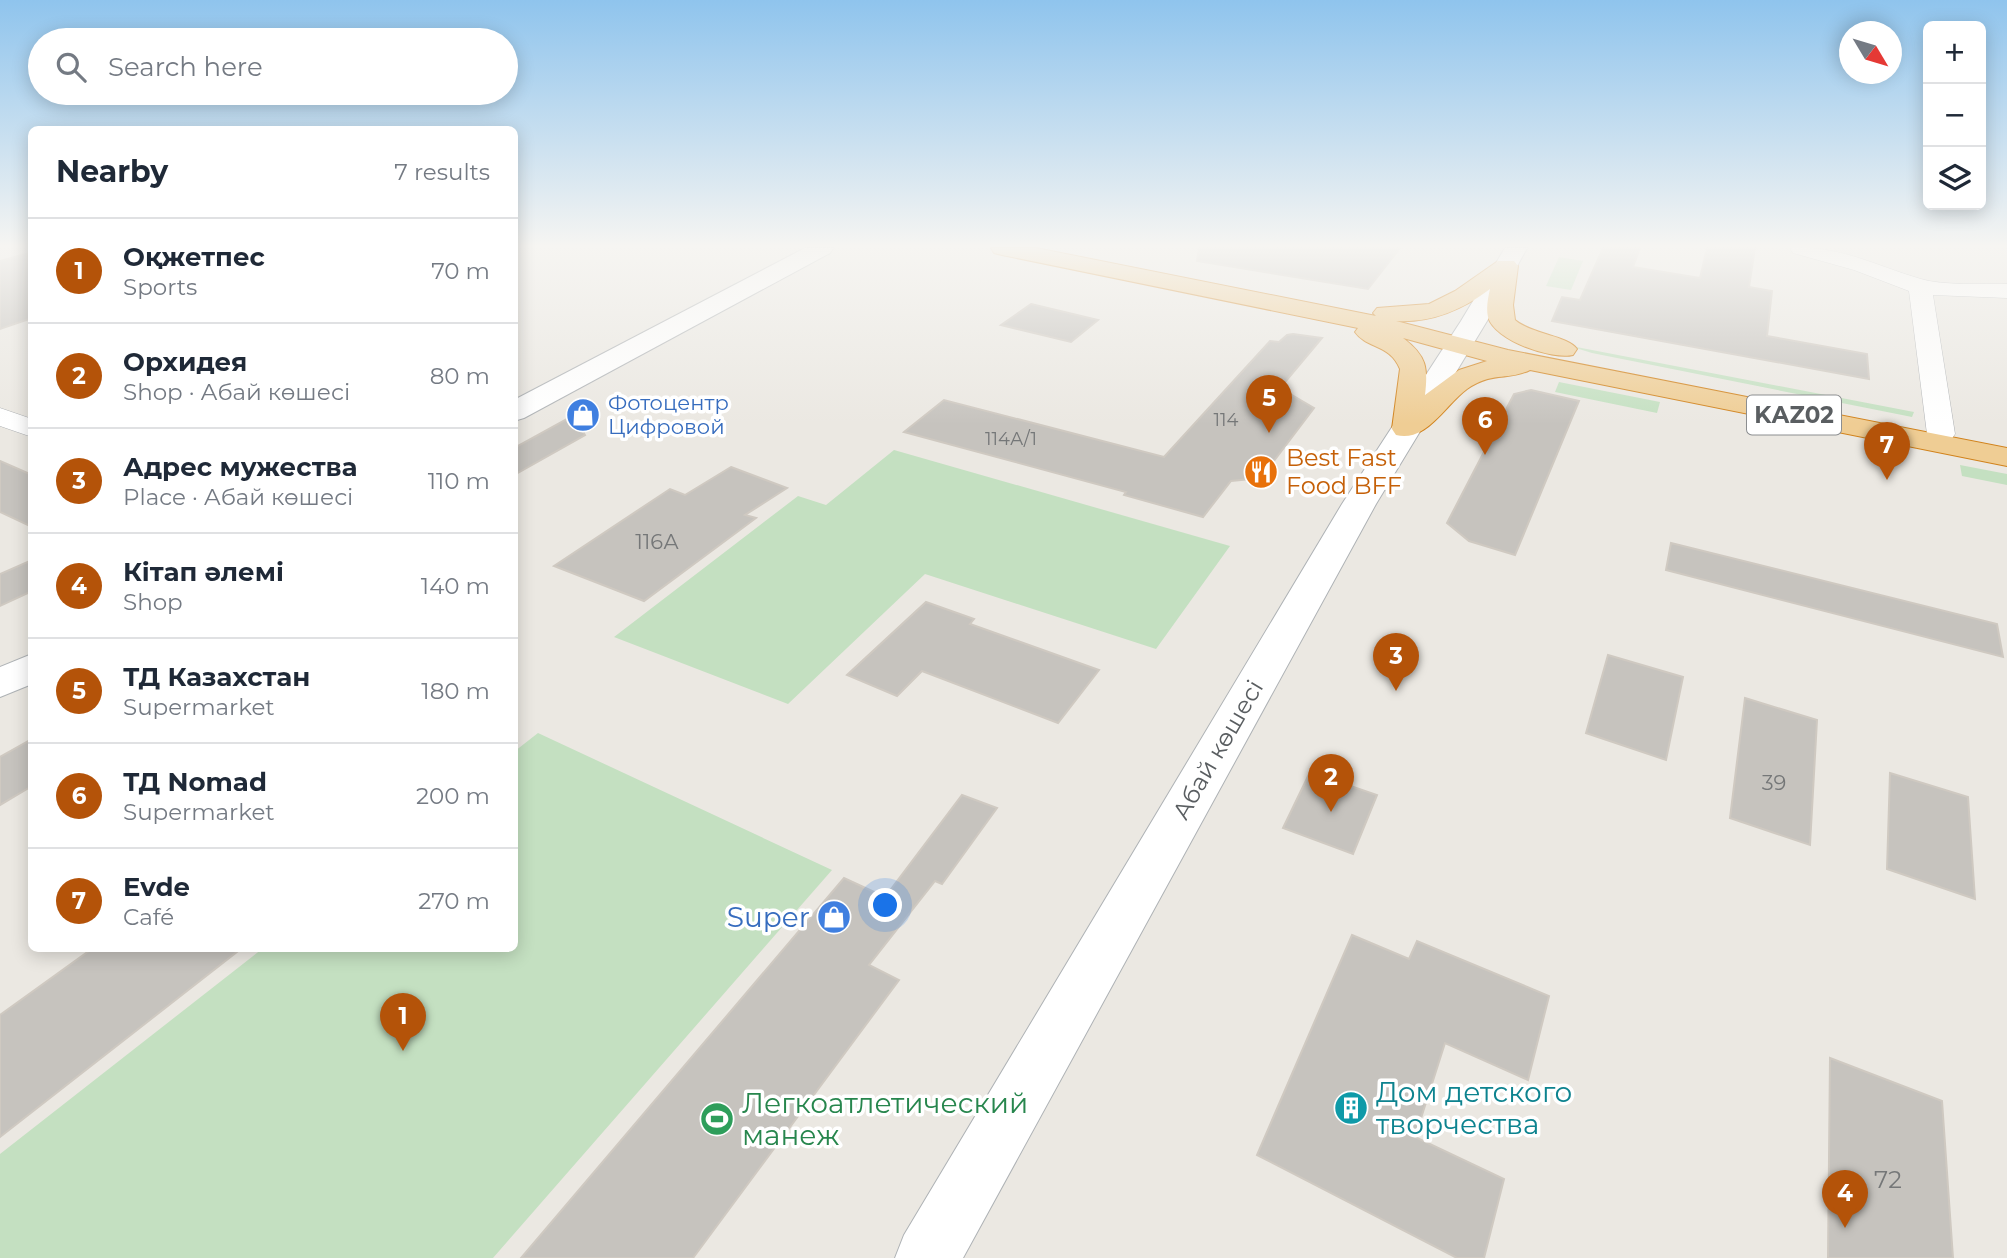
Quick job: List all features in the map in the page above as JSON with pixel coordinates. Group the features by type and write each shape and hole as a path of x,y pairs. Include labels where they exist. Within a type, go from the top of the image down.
{"highway":[{"path":"1278,307 1358,329 1400,348 1408,355 1414,369 1407,429"},
{"path":"1293,307 1458,343 1503,357 1689,389"},
{"path":"1341,307 1379,312 1420,313 1447,307"},
{"path":"1503,307 1501,317 1513,330 1548,345 1689,389"},
{"path":"1407,429 1466,376 1489,367 1520,366 1689,389"},
{"name":"KАZ02","path":"1689,389 1926,436"},
{"path":"1926,436 2007,447"},
{"path":"1926,436 2007,457"}],"main road":[{"path":"518,410 712,307"},
{"name":"Абай көшесі","path":"927,1258 1359,505 1480,307"},
{"path":"0,684 28,669"}],"street":[{"path":"1921,307 1926,436"},
{"path":"0,416 28,427"}],"green space":[{"path":"1566,345 1914,412 1912,417 1592,353"},
{"path":"1559,382 1660,402 1657,413 1555,392"},
{"path":"894,450 1230,546 1156,649 925,574 788,704 614,637 798,496 826,505"},
{"path":"1960,465 2007,474 2007,485 1962,476"},
{"path":"538,733 832,870 493,1258 0,1258 0,1154 258,952 518,952 518,749"}],"building":[{"path":"0,307 28,307 28,319 0,329"},
{"path":"1027,307 1042,307 1098,320 1071,342 1001,325"},
{"path":"1558,307 1770,307 1767,336 1867,354 1869,379 1552,321"},
{"path":"1287,335 1322,338 1280,388 1314,408 1261,478 1231,481 1203,517 1124,495 1126,492 904,432 944,400 1164,457 1270,341 1279,342"},
{"path":"1531,390 1579,401 1515,555 1469,541 1447,523 1514,394"},
{"path":"574,415 585,435 518,473 518,446"},
{"path":"0,461 28,473 28,525 0,512"},
{"path":"731,467 787,488 745,515 756,518 644,601 554,566 670,489 685,495"},
{"path":"1671,543 1997,624 2003,657 1666,570"},
{"path":"28,562 28,593 0,606 0,574"},
{"path":"926,602 974,619 970,624 1099,670 1058,723 922,671 897,696 847,675"},
{"path":"1608,655 1683,677 1666,760 1586,733"},
{"path":"1745,698 1817,720 1810,845 1730,818"},
{"path":"28,741 28,788 0,805 0,757"},
{"path":"1310,772 1377,795 1353,854 1283,828"},
{"path":"1890,773 1968,797 1975,899 1887,869"},
{"name":"Легкоатлетический манеж","path":"962,795 997,808 942,884 935,881 869,965 899,980 693,1258 521,1258 844,878 885,897"},
{"name":"Дом детского творчества","path":"1352,935 1409,959 1417,941 1549,996 1528,1080 1445,1043 1415,1137 1504,1179 1484,1258 1457,1258 1257,1155"},
{"path":"87,952 237,952 0,1137 0,1015"},
{"path":"1830,1058 1942,1101 1953,1258 1828,1258"}],"place":[{"name":"Фотоцентр Цифровой","path":"583,415"},
{"name":"ТД Казахстан","path":"1269,433"},
{"name":"ТД Nomad","path":"1485,455"},
{"name":"Best Fast Food BFF","path":"1261,472"},
{"name":"Evde","path":"1887,480"},
{"name":"Адрес мужества","path":"1396,691"},
{"name":"Орхидея","path":"1331,812"},
{"name":"Super","path":"834,917"},
{"name":"Оқжетпес","path":"403,1051"},
{"name":"Дом детского творчества","path":"1351,1108"},
{"name":"Легкоатлетический манеж","path":"717,1119"},
{"name":"Кітап әлемі","path":"1845,1228"}]}
